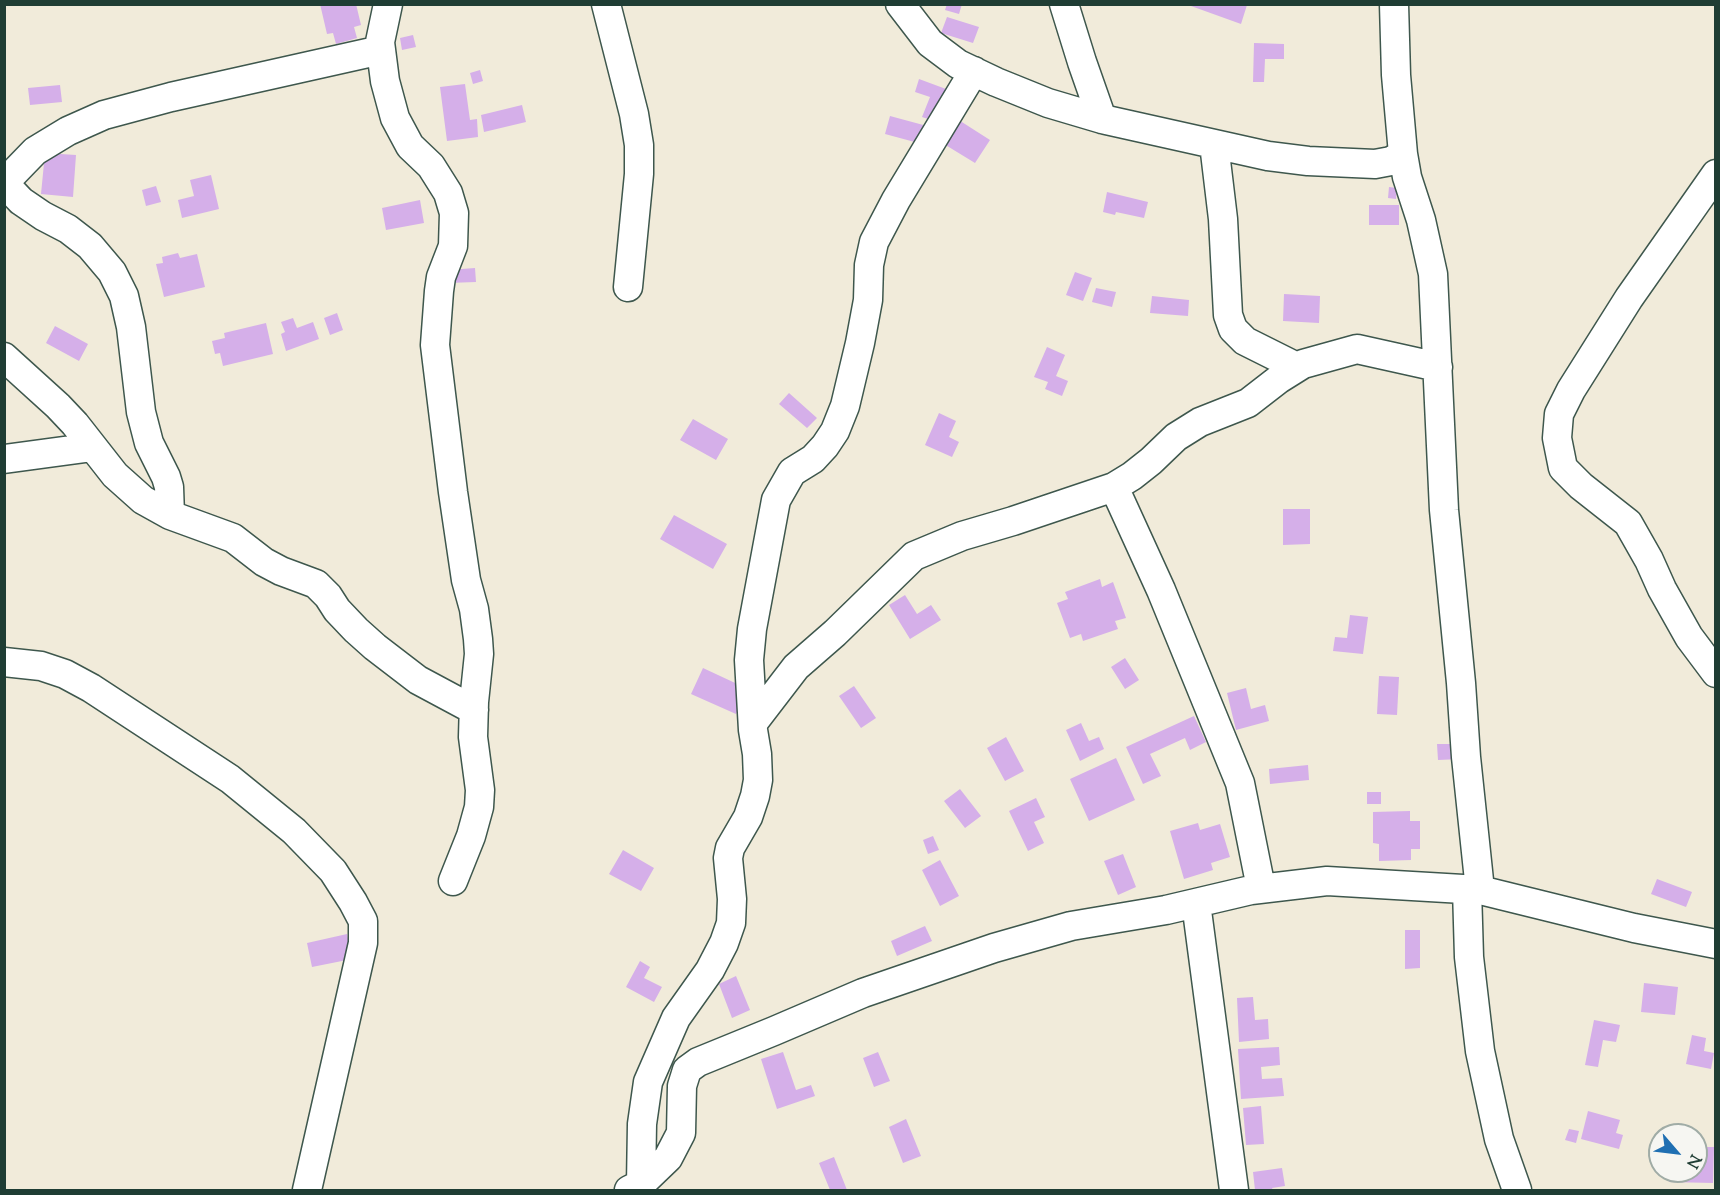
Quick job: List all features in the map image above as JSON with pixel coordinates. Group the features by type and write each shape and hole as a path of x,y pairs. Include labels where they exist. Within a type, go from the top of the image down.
{"street":[{"path":"388,4 380,42 385,81 395,118 410,146 431,166 448,193 454,213 453,246 441,277 435,345 453,492 466,580 474,609 478,639 473,737 480,790 479,807 471,836 453,881"},
{"path":"606,4 634,114 639,145 639,174 628,287"},
{"path":"900,4 930,43 958,64 1048,103 1102,119 1268,156 1308,161 1375,164 1403,154"},
{"path":"1064,4 1102,119"},
{"path":"1394,4 1396,75 1403,154 1433,274 1444,510 1461,684 1474,890 1468,957 1480,1051 1499,1138 1517,1191"},
{"path":"170,515 169,487 149,443 141,412 133,338 124,296 112,272 90,246 68,229 21,201 4,183 35,151 68,131 104,115 182,94 381,50"},
{"path":"635,1187 648,1082 676,1018 710,970 731,923 732,899 728,858 730,848 748,817 758,780 749,660 752,629 776,500 792,472 813,459 825,447 835,431 848,396 861,343 868,300 869,265 874,242 896,200 974,71"},
{"path":"1214,144 1223,219 1228,315 1233,329 1245,341 1297,367"},
{"path":"1716,174 1629,298 1571,390 1559,414 1557,438 1563,468 1581,486 1628,523 1689,637 1716,673"},
{"path":"753,723 796,667 835,633 914,556 962,536 1114,487 1151,461 1176,437 1200,422 1248,403 1297,367 1357,349 1438,367"},
{"path":"4,357 58,406 130,490 142,500 170,515 233,538 264,562 316,584 356,630 382,653 418,680 474,710"},
{"path":"4,459 93,447"},
{"path":"1114,487 1161,590 1240,783 1261,888"},
{"path":"4,662 41,666 65,674 91,688 230,779 294,831 333,871 353,902 363,921 363,943 316,1142 307,1191"},
{"path":"635,1187 668,1158 681,1133 682,1086 687,1071 698,1062 863,993 993,948 1071,926 1166,910 1261,888 1327,881 1474,890 1634,928 1715,940"},
{"path":"1196,903 1234,1191"}],"building":[{"path":"320,4 350,4 350,6 356,4 361,25 354,27 357,38 336,44 333,33 327,34"},
{"path":"947,4 962,4 959,14 945,10"},
{"path":"1192,4 1247,5 1241,24 1191,6"},
{"path":"947,17 979,27 973,43 941,33"},
{"path":"413,35 416,47 402,50 400,38"},
{"path":"1254,43 1284,44 1284,59 1265,59 1264,82 1253,82"},
{"path":"480,70 483,81 473,84 470,73"},
{"path":"919,79 946,89 934,121 922,117 930,97 915,92"},
{"path":"465,84 470,120 477,119 478,137 447,141 440,87"},
{"path":"60,85 62,102 30,105 28,88"},
{"path":"522,105 526,122 484,132 481,115"},
{"path":"890,116 927,126 922,144 885,134"},
{"path":"954,117 990,140 975,163 939,141"},
{"path":"45,153 76,155 73,197 41,194"},
{"path":"211,175 219,209 182,218 178,200 194,196 190,180"},
{"path":"156,186 161,202 146,206 142,190"},
{"path":"1389,187 1397,188 1396,199 1388,198"},
{"path":"1107,192 1148,202 1144,218 1116,212 1115,215 1103,212"},
{"path":"420,200 424,223 386,230 382,208"},
{"path":"1369,205 1399,205 1399,225 1369,225"},
{"path":"178,253 180,258 197,254 205,287 164,297 156,264 163,263 162,257"},
{"path":"475,268 476,282 448,283 448,270"},
{"path":"1075,272 1092,278 1083,301 1066,295"},
{"path":"1096,288 1116,292 1112,307 1092,302"},
{"path":"1284,294 1320,296 1319,323 1283,321"},
{"path":"1152,296 1189,300 1188,316 1150,313"},
{"path":"337,313 343,330 330,335 324,318"},
{"path":"293,318 297,328 313,322 319,339 286,351 281,334 285,332 281,322"},
{"path":"266,323 273,354 223,366 220,353 215,354 212,341 225,338 224,333"},
{"path":"55,326 88,344 79,361 46,343"},
{"path":"1047,347 1065,355 1056,376 1068,381 1062,396 1045,389 1048,382 1034,377"},
{"path":"789,393 817,418 807,428 779,404"},
{"path":"939,413 956,421 949,437 959,442 952,457 925,445"},
{"path":"693,419 728,439 716,460 680,440"},
{"path":"1283,509 1310,509 1310,544 1283,545"},
{"path":"674,515 727,544 713,569 660,539"},
{"path":"1100,579 1102,587 1113,582 1126,618 1115,621 1118,629 1083,641 1081,634 1070,638 1057,603 1068,599 1065,592"},
{"path":"905,595 917,614 931,605 941,620 910,639 889,605"},
{"path":"1350,615 1368,617 1363,654 1333,651 1335,637 1347,638"},
{"path":"1125,658 1139,680 1125,689 1111,667"},
{"path":"703,668 748,689 736,714 691,694"},
{"path":"1379,676 1399,677 1397,715 1377,714"},
{"path":"854,686 876,718 861,728 839,696"},
{"path":"1246,688 1251,709 1265,705 1269,721 1236,730 1227,693"},
{"path":"1194,716 1206,742 1190,750 1185,738 1150,754 1161,776 1143,784 1126,747"},
{"path":"1081,723 1089,741 1099,737 1104,749 1080,761 1066,730"},
{"path":"1006,737 1024,771 1005,781 987,748"},
{"path":"1437,744 1460,744 1461,759 1438,760"},
{"path":"1116,758 1135,800 1089,821 1070,779"},
{"path":"1308,765 1309,780 1270,784 1269,769"},
{"path":"960,789 981,816 965,828 944,801"},
{"path":"1367,792 1381,792 1381,804 1367,804"},
{"path":"1036,798 1045,817 1034,822 1044,843 1028,851 1009,811"},
{"path":"1410,811 1410,821 1420,821 1420,849 1411,849 1411,860 1379,861 1379,844 1373,843 1373,812"},
{"path":"1198,823 1200,830 1220,824 1230,857 1211,863 1213,870 1184,879 1170,831"},
{"path":"933,836 939,850 928,854 923,840"},
{"path":"623,850 654,868 641,891 609,874"},
{"path":"1123,854 1136,887 1118,895 1104,861"},
{"path":"940,860 959,896 940,906 922,870"},
{"path":"1657,879 1692,892 1686,907 1651,894"},
{"path":"925,926 932,941 897,956 891,941"},
{"path":"1405,930 1420,930 1420,968 1405,969"},
{"path":"347,934 352,959 312,967 307,943"},
{"path":"640,961 650,967 644,978 662,987 654,1002 626,987"},
{"path":"736,976 750,1010 732,1018 719,984"},
{"path":"1644,983 1678,987 1675,1015 1641,1012"},
{"path":"1253,997 1255,1020 1268,1019 1269,1039 1239,1042 1237,998"},
{"path":"1594,1020 1620,1025 1616,1042 1603,1040 1598,1067 1585,1065"},
{"path":"1692,1035 1706,1038 1704,1051 1714,1053 1711,1069 1686,1064"},
{"path":"1279,1047 1280,1065 1261,1067 1262,1079 1282,1078 1284,1096 1241,1099 1238,1049"},
{"path":"783,1052 796,1090 811,1085 815,1096 777,1109 761,1059"},
{"path":"878,1052 890,1081 874,1087 863,1058"},
{"path":"1261,1106 1264,1144 1246,1145 1243,1108"},
{"path":"1588,1111 1620,1120 1616,1133 1623,1135 1619,1149 1581,1139"},
{"path":"906,1119 921,1156 903,1163 889,1127"},
{"path":"1569,1129 1579,1131 1576,1143 1565,1140"},
{"path":"1708,1147 1714,1147 1713,1183 1708,1183"},
{"path":"834,1157 847,1190 830,1190 819,1163"},
{"path":"1282,1168 1285,1186 1272,1188 1273,1190 1255,1190 1253,1172"}]}
